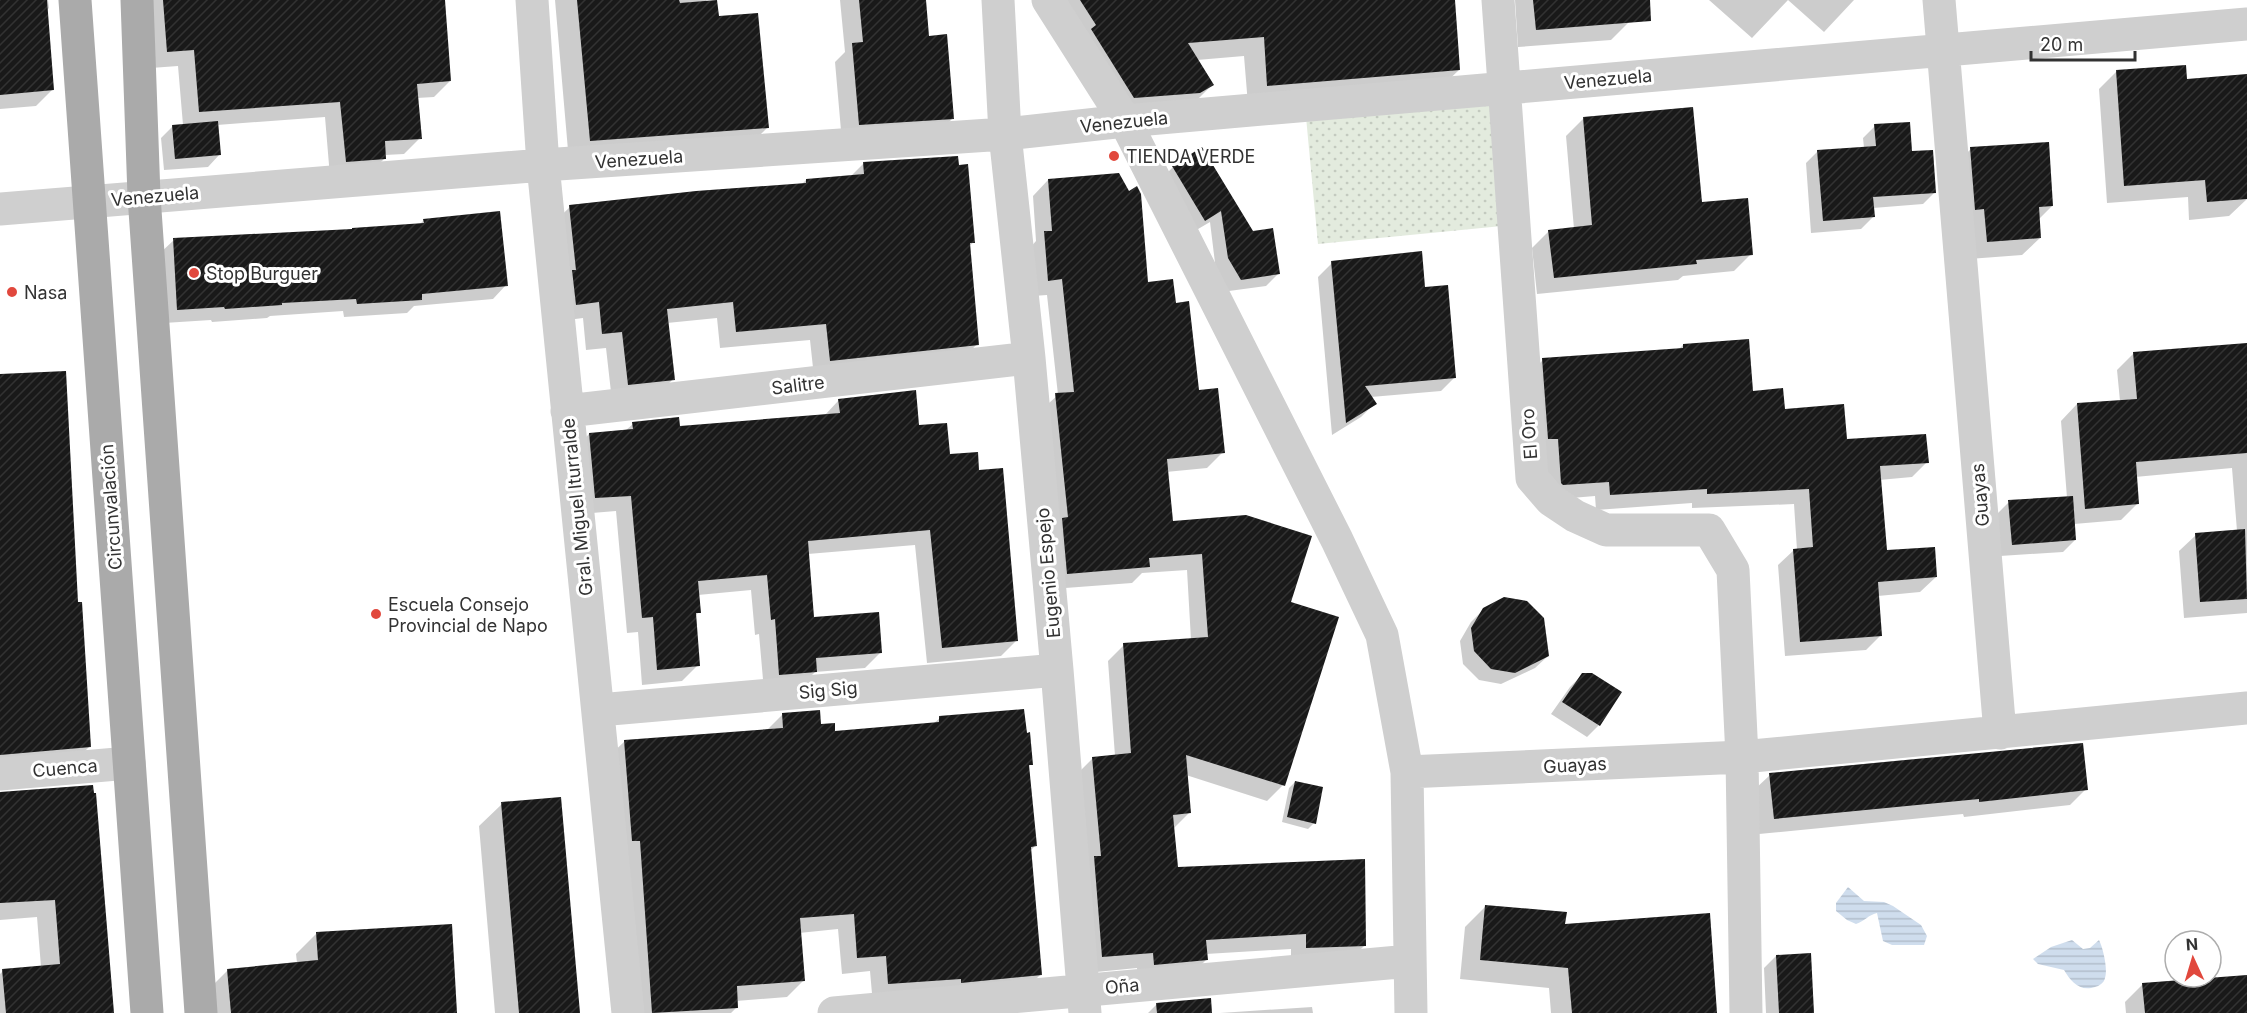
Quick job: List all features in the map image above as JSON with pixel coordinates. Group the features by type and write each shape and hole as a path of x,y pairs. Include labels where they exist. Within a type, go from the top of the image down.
{"main road":[{"name":"Circunvalación","path":"75,0 147,1013"},
{"path":"137,0 144,196 201,1013"}],"street":[{"name":"Gral. Miguel Iturralde","path":"532,0 543,165 599,710 627,1013"},
{"name":"Eugenio Espejo","path":"998,0 1005,134 1029,358 1084,1001"},
{"path":"1048,0 1125,121 1337,540 1382,635 1407,772 1411,1013"},
{"name":"El Oro","path":"1498,0 1532,478 1551,500 1575,516 1606,530 1709,530 1733,570 1742,757"},
{"name":"Guayas","path":"1407,772 1742,757 2000,733 1939,0"},
{"name":"Venezuela","path":"0,209 543,165 1005,134 1125,121 2247,24"},
{"name":"Salitre","path":"567,411 1029,358"},
{"name":"Sig Sig","path":"599,710 1057,670"},
{"path":"2000,733 2247,708"},
{"path":"1742,757 1746,1013"},
{"name":"Cuenca","path":"0,774 129,763"},
{"name":"Oña","path":"834,1013 1084,1001 1410,961"}],"shaded area":[{"path":"1489,99 1502,226 1318,244 1306,117"}],"water":[{"path":"1848,887 1864,901 1884,902 1921,925 1927,936 1924,945 1892,945 1883,941 1877,913 1856,924 1847,920 1836,911 1836,903"},
{"path":"2072,940 2083,949 2090,948 2099,940 2106,974 2102,983 2097,987 2080,987 2064,970 2038,964 2033,959 2051,947"}],"building":[{"path":"0,0 47,0 54,90 0,95"},
{"path":"163,0 445,0 451,81 417,84 422,139 385,141 386,159 346,162 340,102 199,112 194,50 167,52"},
{"path":"577,0 679,0 680,3 717,0 719,16 758,13 769,128 590,141"},
{"path":"859,0 926,0 929,36 947,34 954,119 859,125 852,43 863,42"},
{"path":"1080,0 1455,0 1460,70 1267,86 1264,37 1188,43 1214,85 1200,93 1134,98 1091,29 1096,25"},
{"path":"1533,0 1650,0 1651,21 1536,30"},
{"path":"2186,65 2187,79 2247,74 2247,199 2207,202 2205,180 2124,186 2116,70"},
{"path":"1693,107 1702,202 1748,198 1753,255 1696,260 1697,264 1554,278 1548,230 1592,225 1583,117"},
{"path":"218,121 221,155 175,159 172,125"},
{"path":"1910,122 1912,151 1933,150 1936,193 1873,197 1875,217 1823,221 1817,150 1876,146 1874,124"},
{"path":"2049,142 2053,206 2039,207 2041,238 1987,242 1984,209 1975,210 1970,147"},
{"path":"1202,147 1253,231 1273,228 1280,274 1241,280 1228,258 1221,211 1205,221 1172,166"},
{"path":"958,156 959,165 968,164 975,243 970,243 979,345 830,361 826,324 736,332 733,302 667,309 675,380 628,385 622,332 602,334 599,302 576,305 572,270 576,270 569,205 696,191 806,183 806,179 864,174 863,162"},
{"path":"1119,173 1129,191 1137,186 1141,194 1148,282 1173,279 1176,303 1189,301 1199,390 1218,388 1225,453 1167,459 1173,521 1246,515 1312,536 1291,602 1339,617 1285,786 1186,755 1191,813 1173,815 1178,867 1365,859 1366,946 1306,948 1306,934 1206,940 1208,960 1154,965 1153,953 1102,957 1094,856 1101,856 1092,757 1131,753 1123,643 1208,637 1202,554 1149,558 1150,567 1067,574 1062,518 1068,517 1055,393 1074,392 1062,279 1048,281 1044,231 1052,231 1048,179"},
{"path":"500,211 508,286 422,294 422,300 357,304 356,299 225,309 224,307 177,310 173,238 352,229 424,223 423,219"},
{"path":"1422,251 1425,287 1448,285 1456,378 1365,386 1377,404 1346,423 1331,261"},
{"path":"1749,339 1753,391 1783,388 1785,409 1844,404 1847,439 1926,434 1929,463 1880,466 1887,550 1935,547 1937,577 1878,582 1882,636 1800,642 1793,549 1813,547 1809,489 1707,494 1707,489 1610,495 1609,482 1563,485 1561,483 1558,439 1548,439 1542,358 1683,348 1683,344"},
{"path":"2247,343 2247,453 2136,462 2139,504 2085,509 2077,403 2137,399 2133,352"},
{"path":"66,371 78,602 82,602 91,747 0,755 0,374"},
{"path":"916,390 919,425 947,423 950,454 978,452 979,470 1003,468 1018,641 942,648 930,530 808,541 814,617 879,612 882,653 816,658 817,672 779,675 775,619 771,620 767,575 698,581 701,613 696,613 700,666 657,670 653,617 642,618 631,496 595,498 589,433 633,429 632,422 679,417 680,426 840,413 838,399"},
{"path":"2073,496 2076,540 2012,545 2008,500"},
{"path":"2245,529 2247,599 2200,602 2195,533"},
{"path":"1504,597 1527,601 1544,618 1549,656 1515,673 1491,669 1474,651 1471,628 1483,608"},
{"path":"1582,673 1592,673 1622,692 1600,726 1562,702"},
{"path":"1024,709 1027,733 1030,732 1033,765 1029,765 1037,846 1031,847 1042,975 961,983 961,979 888,984 886,956 857,958 854,914 800,918 805,981 737,986 738,1008 652,1013 640,841 632,841 624,740 783,728 782,713 820,710 821,724 835,723 835,731 939,722 939,716"},
{"path":"2083,743 2088,790 1979,802 1979,799 1774,819 1769,773"},
{"path":"1295,781 1323,787 1316,824 1287,817"},
{"path":"93,785 94,793 96,793 114,1013 6,1013 2,969 60,964 55,900 0,903 0,792"},
{"path":"561,797 580,1013 519,1013 501,802"},
{"path":"1485,905 1567,912 1565,924 1710,913 1717,1013 1572,1013 1568,968 1480,960"},
{"path":"452,924 457,1013 231,1013 227,969 318,960 316,932"},
{"path":"1811,953 1814,1013 1779,1013 1776,955"},
{"path":"2247,975 2247,1013 2145,1013 2142,983 2163,981 2163,989 2223,989 2223,977"},
{"path":"1211,998 1212,1013 1157,1013 1156,1003"}],"place":[{"name":"TIENDA VERDE","path":"1114,156"},
{"name":"Stop Burguer","path":"194,273"},
{"name":"Nasa","path":"12,292"},
{"name":"Escuela Consejo Provincial de Napo","path":"376,614"}]}
